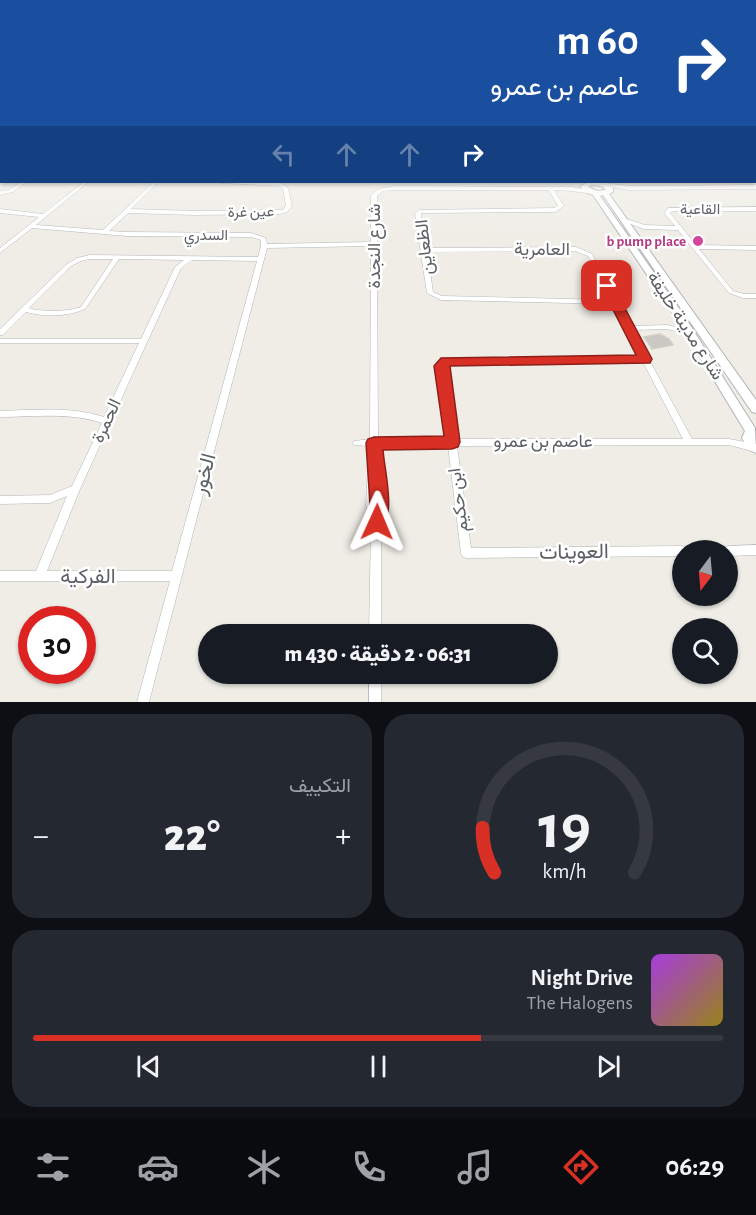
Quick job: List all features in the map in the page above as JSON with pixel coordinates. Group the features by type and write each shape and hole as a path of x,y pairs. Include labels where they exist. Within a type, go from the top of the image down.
{"street":[{"path":"0,193 11,191 23,183"},
{"path":"0,251 85,183"},
{"path":"105,232 155,183"},
{"name":"عين غرة","path":"127,211 280,212 285,211 288,206 285,188 281,185 241,183"},
{"name":"شارع مدينة خليفة","path":"596,187 626,221 756,408"},
{"name":"شارع مدينة خليفة","path":"596,187 752,431 750,441 756,448"},
{"name":"شارع النجدة","path":"375,624 376,527 371,505 374,460 374,198 377,193 383,190 756,187"},
{"name":"الظعاين","path":"551,189 561,206 555,210 421,211 418,214 430,292 435,296 615,302"},
{"name":"القاعية","path":"756,209 667,210 678,228 731,292 743,296 756,296"},
{"path":"0,211 44,216"},
{"path":"626,221 644,228"},
{"name":"السدري","path":"31,226 105,232 251,235 264,239 264,246 375,244"},
{"path":"635,234 636,231 644,228 678,228"},
{"name":"الخور","path":"143,702 264,246"},
{"path":"694,248 756,248"},
{"name":"العامرية","path":"424,250 584,251 590,255 689,442"},
{"path":"0,333 75,261 90,257 175,263 190,259 260,259"},
{"path":"24,308 33,312 74,312 83,308 116,259"},
{"name":"الحمرة","path":"39,576 175,263"},
{"path":"667,327 680,316"},
{"path":"629,328 667,327 691,333"},
{"path":"0,341 143,341"},
{"name":"ابن حكيم","path":"466,554 441,366 446,361 645,359"},
{"path":"0,414 74,414 91,416 107,422"},
{"name":"عاصم بن عمرو","path":"729,442 752,431"},
{"name":"عاصم بن عمرو","path":"357,443 729,442 756,448"},
{"path":"0,500 50,499 75,489"},
{"path":"738,551 756,550"},
{"name":"العوينات","path":"466,554 672,551"},
{"name":"الفركية","path":"0,576 177,576"},
{"path":"375,684 375,702"}],"shaded area":[{"path":"748,183 751,185 608,184"}],"building":[{"path":"660,334 669,339 673,345 652,349 644,337"}],"place":[{"name":"b pump place","path":"698,241"}],"route":[{"path":"377,522 378,477 374,460 374,443 452,442 441,366 446,361 453,359 645,359 607,286"}]}
